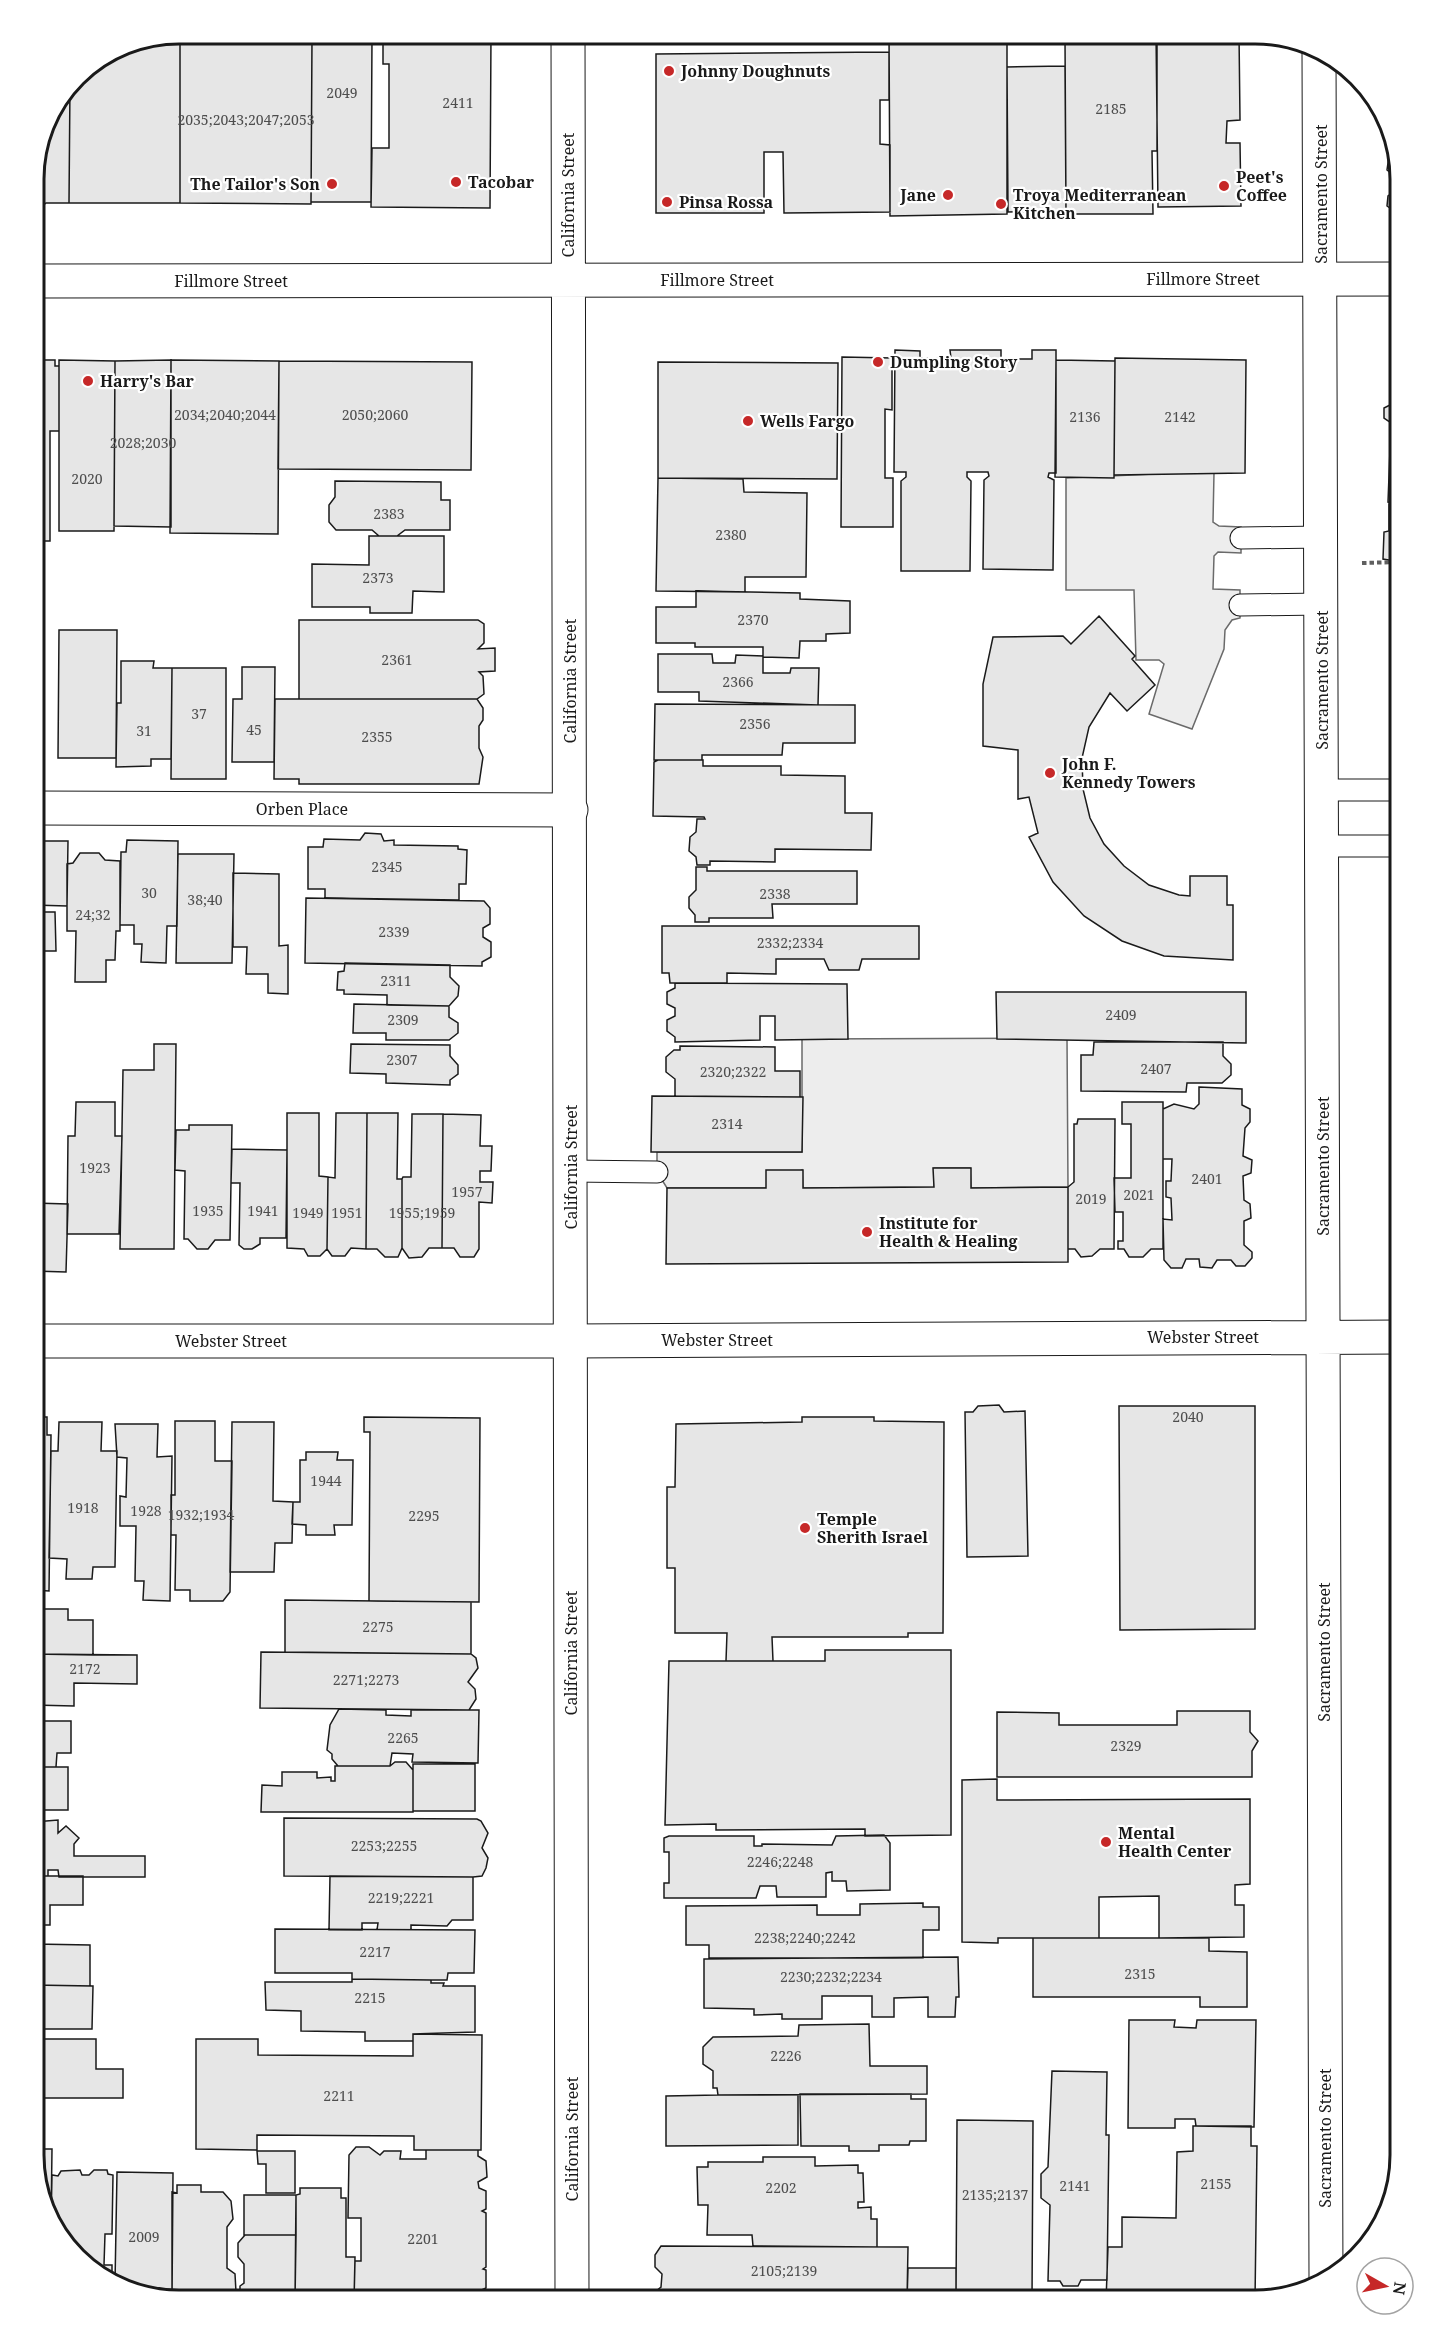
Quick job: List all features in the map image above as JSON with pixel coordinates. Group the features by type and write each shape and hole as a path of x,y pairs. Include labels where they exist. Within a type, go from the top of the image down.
{"street":[{"name":"California Street","path":"568,44 572,2290"},
{"name":"Sacramento Street","path":"1319,60 1326,2270"},
{"name":"Fillmore Street","path":"44,281 1390,279"},
{"name":"Orben Place","path":"44,808 571,810"},
{"name":"Webster Street","path":"44,1341 1390,1337"}],"lane":[{"path":"1241,538 1322,537"},
{"path":"1240,605 1322,604"},
{"path":"1322,790 1390,790"},
{"path":"1322,846 1390,846"},
{"path":"571,1171 657,1172"}],"shaded area":[{"path":"1214,473 1213,522 1219,526 1241,527 1241,553 1218,552 1214,556 1213,589 1240,590 1240,618 1232,620 1225,630 1224,649 1192,729 1149,714 1164,664 1159,660 1136,660 1134,590 1066,590 1066,478"},
{"path":"1067,1038 1068,1187 971,1188 970,1168 934,1168 934,1187 803,1188 802,1170 766,1188 667,1188 657,1172 657,1152 802,1152 802,1039"}],"building":[{"path":"180,44 180,203 69,203 70,98 96,71 119,57 152,46"},
{"path":"180,44 312,44 311,204 180,203"},
{"path":"312,44 372,44 371,202 311,202"},
{"path":"383,44 491,44 490,208 371,207 372,148 389,148 389,64 383,64"},
{"path":"889,44 1007,44 1007,214 890,216"},
{"path":"1065,44 1157,44 1157,151 1152,151 1153,214 1066,214"},
{"path":"1156,44 1239,44 1240,120 1227,121 1226,143 1240,143 1241,206 1158,207"},
{"path":"889,52 889,100 880,100 880,144 890,145 890,212 784,213 783,152 764,152 764,213 656,213 656,54"},
{"path":"1065,66 1066,211 1008,212 1007,67"},
{"path":"70,98 69,203 44,205 44,169 48,143 57,119"},
{"path":"1390,194 1390,208 1387,206"},
{"path":"895,350 920,351 920,358 951,358 950,350 1001,350 1001,359 1032,359 1032,350 1056,350 1056,473 1049,473 1048,477 1054,480 1053,570 983,569 984,480 989,476 988,472 967,472 967,477 971,481 970,571 901,571 901,481 906,477 906,472 894,472"},
{"path":"842,357 892,358 892,410 885,409 885,478 893,478 893,527 841,527"},
{"path":"1115,358 1246,360 1245,473 1114,475"},
{"path":"44,360 55,360 55,366 59,366 59,431 50,431 50,541 44,541"},
{"path":"59,360 115,361 114,531 59,531"},
{"path":"171,360 171,527 114,526 115,361"},
{"path":"171,360 279,361 278,534 170,533"},
{"path":"1056,360 1115,361 1114,478 1055,477"},
{"path":"279,361 472,362 471,470 278,469"},
{"name":"Wells Fargo","path":"658,362 838,363 837,479 658,478"},
{"path":"1390,405 1390,422 1384,418 1384,408"},
{"path":"1390,449 1390,502 1388,502"},
{"path":"658,478 743,479 744,492 807,493 806,577 745,577 745,592 656,591"},
{"path":"335,481 441,482 441,500 450,500 450,530 405,530 397,536 379,536 372,530 336,530 329,522 329,505 335,497"},
{"path":"1390,504 1390,560 1383,559 1384,532 1389,531"},
{"path":"369,536 444,536 444,592 413,591 412,613 370,613 370,607 312,607 312,564 369,565"},
{"path":"696,591 800,593 800,599 850,601 850,633 826,634 826,641 800,641 799,658 763,657 763,647 695,647 695,643 656,643 656,607 696,607"},
{"name":"John F. Kennedy Towers","path":"1099,616 1135,656 1132,659 1155,685 1127,711 1110,693 1089,727 1082,758 1083,789 1090,818 1104,844 1124,866 1149,885 1179,895 1190,896 1190,876 1227,876 1227,905 1233,905 1233,960 1164,956 1122,941 1084,916 1053,882 1029,837 1038,833 1029,797 1018,799 1018,750 983,746 983,684 993,637 1063,636 1071,644"},
{"path":"299,620 478,620 484,624 484,643 478,649 495,648 495,671 479,672 483,676 484,694 477,699 299,699"},
{"path":"59,630 117,630 116,758 58,758"},
{"path":"658,654 712,654 713,663 735,663 736,655 763,656 763,673 790,673 791,668 819,668 818,705 699,701 699,692 658,692"},
{"path":"121,661 154,661 153,668 172,668 171,759 151,759 151,766 116,767 117,703 121,703"},
{"path":"242,667 275,667 274,762 232,762 233,699 242,699"},
{"path":"172,668 226,668 226,779 171,779"},
{"path":"275,699 477,699 483,708 483,720 479,726 479,748 483,757 479,784 299,784 299,779 274,779"},
{"path":"655,704 855,705 855,743 783,743 782,755 702,755 702,760 654,760"},
{"path":"658,760 703,760 703,766 781,766 781,775 845,776 845,813 872,813 871,850 775,849 775,862 710,861 710,865 697,865 696,857 689,851 690,837 696,832 697,819 705,819 704,817 653,816 654,762"},
{"path":"365,833 381,834 384,841 394,840 394,845 458,846 458,849 467,850 466,884 459,884 459,900 325,898 325,889 308,889 308,847 323,847 324,839 360,840"},
{"path":"127,840 178,841 177,926 167,926 166,963 141,962 142,944 134,944 134,925 120,925 121,852 126,852"},
{"path":"44,841 68,841 67,906 44,905"},
{"path":"80,853 99,853 105,860 120,861 120,931 116,931 115,960 106,960 106,982 75,982 76,931 67,931 67,864 73,863"},
{"path":"178,854 234,854 232,963 176,963"},
{"path":"696,867 707,867 707,871 857,871 857,904 772,904 773,918 709,918 709,922 695,922 695,915 689,908 689,897 696,890"},
{"path":"233,873 279,874 279,946 288,945 288,994 268,993 268,974 246,974 247,947 233,947"},
{"path":"306,898 484,901 490,908 490,924 483,928 483,937 491,942 491,957 482,962 482,966 305,963"},
{"path":"44,912 55,912 56,951 44,951"},
{"path":"662,926 919,926 919,959 862,959 859,970 829,970 824,959 776,959 776,974 727,973 727,983 670,983 669,973 662,973"},
{"path":"345,963 450,965 450,977 459,986 458,996 449,1006 387,1005 387,995 344,994 344,990 337,990 338,972 344,971"},
{"path":"675,983 847,984 848,1039 775,1040 775,1016 760,1016 760,1040 675,1042 675,1037 667,1031 667,1020 675,1016 675,1008 667,1004 667,992 675,988"},
{"path":"996,992 1246,992 1246,1043 997,1039"},
{"path":"354,1004 449,1006 449,1017 458,1023 458,1033 449,1040 386,1040 386,1033 353,1033"},
{"path":"1094,1042 1223,1042 1223,1056 1231,1064 1231,1075 1222,1083 1187,1083 1186,1092 1081,1091 1081,1055 1093,1055"},
{"path":"154,1044 176,1044 174,1249 120,1249 123,1070 154,1070"},
{"path":"351,1044 450,1045 450,1056 458,1065 458,1074 450,1080 450,1085 386,1083 386,1074 350,1073"},
{"path":"680,1046 775,1047 775,1071 800,1071 800,1097 675,1096 675,1079 666,1072 666,1057 674,1050 680,1050"},
{"path":"1199,1087 1242,1089 1242,1105 1250,1109 1250,1122 1245,1128 1243,1156 1252,1160 1251,1173 1243,1176 1244,1200 1250,1204 1251,1218 1244,1221 1244,1245 1252,1252 1252,1258 1245,1266 1236,1266 1231,1260 1217,1260 1212,1268 1200,1267 1199,1259 1186,1259 1182,1268 1171,1268 1164,1260 1163,1219 1172,1220 1171,1198 1166,1197 1166,1181 1171,1181 1172,1159 1163,1159 1163,1109 1174,1104 1194,1109 1199,1104"},
{"path":"652,1096 803,1097 802,1152 651,1152"},
{"path":"76,1102 115,1102 115,1136 122,1136 119,1234 67,1234 68,1136 75,1136"},
{"path":"1122,1102 1163,1102 1163,1249 1151,1249 1143,1257 1129,1257 1124,1249 1118,1249 1118,1241 1123,1241 1123,1212 1115,1212 1114,1178 1131,1178 1131,1124 1122,1124"},
{"path":"287,1113 319,1113 319,1176 328,1177 327,1249 320,1256 308,1256 304,1249 287,1248"},
{"path":"336,1113 367,1113 366,1249 351,1248 345,1256 332,1256 327,1249 328,1177 335,1178"},
{"path":"367,1113 398,1113 397,1179 402,1179 402,1248 398,1257 385,1257 377,1249 366,1249"},
{"path":"412,1114 443,1114 442,1248 429,1248 422,1257 409,1258 402,1248 402,1179 411,1177"},
{"path":"443,1114 481,1115 480,1146 492,1146 491,1171 480,1171 480,1182 493,1182 492,1203 479,1202 479,1249 474,1257 460,1257 454,1248 442,1248"},
{"path":"1078,1119 1115,1119 1114,1249 1100,1249 1092,1256 1081,1257 1075,1249 1068,1249 1068,1187 1074,1182 1074,1124 1077,1124"},
{"path":"189,1125 232,1125 230,1240 215,1240 208,1249 197,1249 188,1239 184,1239 185,1171 175,1170 176,1130 189,1130"},
{"path":"232,1149 287,1150 286,1238 260,1238 260,1244 252,1249 244,1249 239,1245 240,1183 231,1183"},
{"name":"Institute for Health & Healing","path":"933,1168 971,1168 971,1188 1068,1187 1068,1262 666,1264 667,1188 766,1188 766,1170 803,1170 803,1188 934,1187"},
{"path":"44,1203 68,1204 66,1272 44,1271"},
{"path":"999,1405 1004,1412 1025,1411 1028,1556 967,1557 965,1412 973,1412 978,1406"},
{"path":"1119,1406 1255,1406 1255,1629 1120,1630"},
{"path":"44,1417 47,1417 47,1435 51,1435 49,1591 44,1591"},
{"path":"364,1417 480,1418 479,1602 369,1601 370,1432 364,1432"},
{"name":"Temple Sherith Israel","path":"802,1417 874,1417 874,1421 944,1422 943,1633 908,1633 908,1637 772,1637 773,1661 726,1661 727,1633 675,1633 675,1568 667,1568 667,1487 675,1487 676,1424 802,1422"},
{"path":"175,1421 215,1421 215,1461 232,1461 230,1592 223,1601 190,1601 190,1590 175,1590 176,1535 171,1535 171,1495 175,1495"},
{"path":"59,1422 102,1422 101,1451 117,1451 115,1567 93,1567 92,1579 66,1579 67,1559 49,1558 51,1451 58,1451"},
{"path":"232,1422 274,1422 273,1501 293,1502 292,1543 275,1543 274,1572 230,1572"},
{"path":"115,1424 158,1424 157,1457 172,1456 170,1601 143,1600 144,1581 135,1581 136,1526 120,1526 120,1496 126,1497 127,1458 117,1457"},
{"path":"306,1452 338,1452 337,1460 353,1460 352,1525 334,1525 335,1535 306,1535 306,1525 292,1524 293,1502 300,1502 300,1460 306,1460"},
{"path":"285,1600 471,1602 471,1654 285,1652"},
{"path":"44,1609 68,1609 68,1620 93,1620 93,1655 44,1654"},
{"path":"825,1650 951,1650 951,1835 865,1836 865,1829 716,1830 716,1824 665,1825 669,1661 825,1661"},
{"path":"261,1652 471,1654 476,1658 478,1668 468,1682 475,1689 476,1699 469,1710 260,1708"},
{"path":"44,1654 137,1655 137,1684 74,1683 74,1706 44,1705"},
{"path":"339,1709 386,1710 386,1715 411,1716 411,1710 479,1710 478,1763 412,1762 413,1754 392,1753 390,1766 338,1766 332,1759 332,1754 327,1750 330,1725"},
{"path":"1177,1711 1250,1711 1250,1732 1258,1741 1252,1751 1252,1777 997,1777 997,1712 1059,1713 1059,1725 1177,1725"},
{"path":"44,1721 71,1721 71,1753 57,1753 56,1767 44,1767"},
{"path":"395,1762 406,1762 413,1770 413,1812 261,1812 262,1785 282,1786 282,1772 317,1772 317,1778 331,1777 331,1781 335,1781 335,1766 390,1766"},
{"path":"413,1764 475,1764 475,1811 413,1811"},
{"path":"44,1767 68,1767 68,1810 44,1810"},
{"name":"Mental Health Center","path":"997,1779 997,1800 1250,1799 1250,1884 1235,1885 1235,1905 1244,1905 1244,1937 1159,1938 1159,1896 1099,1897 1099,1938 998,1938 998,1943 962,1942 962,1780"},
{"path":"284,1818 477,1819 481,1821 488,1833 482,1848 488,1858 486,1868 482,1876 473,1877 284,1876"},
{"path":"58,1820 58,1833 66,1826 79,1838 74,1844 74,1856 145,1856 145,1877 59,1877 58,1870 48,1870 48,1876 44,1876 44,1821"},
{"path":"884,1835 890,1843 890,1890 847,1891 846,1881 832,1881 832,1872 826,1873 826,1897 777,1897 776,1886 760,1886 756,1898 664,1898 664,1883 669,1883 669,1852 664,1852 664,1838 669,1836 754,1836 754,1846 762,1846 762,1844 832,1845 836,1836"},
{"path":"44,1876 83,1876 83,1905 50,1905 50,1925 44,1925"},
{"path":"330,1876 473,1877 473,1920 452,1920 447,1926 411,1925 411,1930 377,1930 378,1923 362,1923 362,1930 329,1930"},
{"path":"923,1903 923,1907 939,1907 939,1930 923,1930 923,1958 709,1958 709,1945 686,1945 686,1906 817,1905 817,1915 860,1915 860,1904"},
{"path":"275,1929 475,1930 474,1973 448,1973 447,1980 431,1980 352,1979 352,1973 275,1973"},
{"path":"1033,1938 1209,1938 1209,1951 1247,1952 1247,2007 1200,2007 1200,1997 1033,1997"},
{"path":"44,1944 90,1945 90,1986 44,1985"},
{"path":"958,1957 959,1997 956,1997 955,2017 928,2017 928,1997 894,1998 894,2017 872,2017 872,1996 822,1996 822,2019 782,2019 782,2014 754,2015 754,2009 704,2008 704,1959"},
{"path":"352,1979 431,1980 431,1983 444,1983 443,1986 475,1986 475,2032 413,2034 413,2041 365,2041 365,2032 301,2031 301,2011 266,2010 265,1982 352,1982"},
{"path":"44,1985 93,1986 92,2029 44,2029"},
{"path":"1129,2020 1175,2020 1174,2027 1196,2028 1197,2020 1256,2020 1254,2127 1196,2126 1195,2119 1175,2119 1175,2128 1128,2128"},
{"path":"869,2024 870,2066 927,2066 927,2094 718,2095 717,2088 713,2088 713,2071 703,2064 703,2047 713,2037 798,2036 799,2025"},
{"path":"413,2034 482,2035 481,2150 414,2150 414,2136 257,2135 257,2150 196,2149 196,2039 258,2039 258,2055 413,2056"},
{"path":"44,2039 96,2039 96,2069 123,2069 123,2098 44,2098"},
{"path":"1052,2071 1107,2072 1106,2135 1109,2135 1107,2280 1081,2280 1078,2286 1063,2286 1060,2281 1048,2281 1050,2205 1041,2198 1041,2174 1048,2167"},
{"path":"800,2094 911,2094 911,2099 926,2099 926,2141 910,2141 909,2145 879,2145 879,2151 849,2151 849,2146 801,2146"},
{"path":"798,2095 798,2145 666,2146 666,2096"},
{"path":"957,2120 1033,2121 1032,2290 956,2290"},
{"path":"1193,2126 1251,2126 1251,2146 1257,2146 1255,2290 1106,2290 1108,2247 1122,2247 1122,2217 1176,2218 1177,2152 1193,2151"},
{"path":"356,2147 369,2147 380,2155 384,2151 401,2151 400,2159 426,2159 426,2150 478,2150 478,2156 486,2161 487,2177 478,2182 479,2188 486,2191 486,2209 482,2211 486,2213 486,2267 483,2269 486,2270 486,2288 482,2290 354,2290 355,2261 361,2261 361,2218 348,2218 349,2155"},
{"path":"44,2149 52,2149 51,2200 46,2182"},
{"path":"257,2151 295,2151 295,2193 266,2193 266,2164 258,2164"},
{"path":"763,2157 815,2157 815,2166 858,2165 858,2173 863,2173 864,2202 858,2202 858,2208 871,2207 871,2219 877,2219 877,2247 753,2246 752,2235 707,2235 708,2205 698,2205 697,2167 708,2167 708,2162 763,2162"},
{"path":"80,2170 82,2175 89,2175 94,2170 107,2170 108,2174 113,2175 112,2234 105,2234 104,2265 112,2265 112,2273 89,2257 77,2245 57,2215 51,2200 52,2175 58,2176 61,2171"},
{"path":"117,2172 173,2173 172,2290 152,2288 115,2275"},
{"path":"177,2185 201,2185 201,2192 223,2192 231,2201 233,2219 227,2227 227,2268 235,2274 236,2290 172,2290 172,2192 177,2193"},
{"path":"300,2188 341,2188 341,2198 346,2198 346,2257 355,2257 354,2290 295,2290 296,2195 300,2194"},
{"path":"244,2195 296,2195 296,2235 244,2235"},
{"path":"245,2235 296,2235 295,2290 240,2290 240,2286 244,2283 244,2264 238,2257 238,2243"},
{"path":"661,2246 908,2247 907,2290 657,2290 661,2287 662,2274 655,2267 655,2255"},
{"path":"908,2268 956,2268 956,2290 907,2290"}],"place":[{"name":"Johnny Doughnuts","path":"669,71"},
{"name":"Tacobar","path":"456,182"},
{"name":"The Tailor's Son","path":"332,184"},
{"name":"Peet's Coffee","path":"1224,186"},
{"name":"Jane","path":"948,195"},
{"name":"Pinsa Rossa","path":"667,202"},
{"name":"Troya Mediterranean Kitchen","path":"1001,204"},
{"name":"Dumpling Story","path":"878,362"},
{"name":"Harry's Bar","path":"88,381"},
{"name":"Wells Fargo","path":"748,421"},
{"name":"John F. Kennedy Towers","path":"1050,773"},
{"name":"Institute for Health & Healing","path":"867,1232"},
{"name":"Temple Sherith Israel","path":"805,1528"},
{"name":"Mental Health Center","path":"1106,1842"}]}
